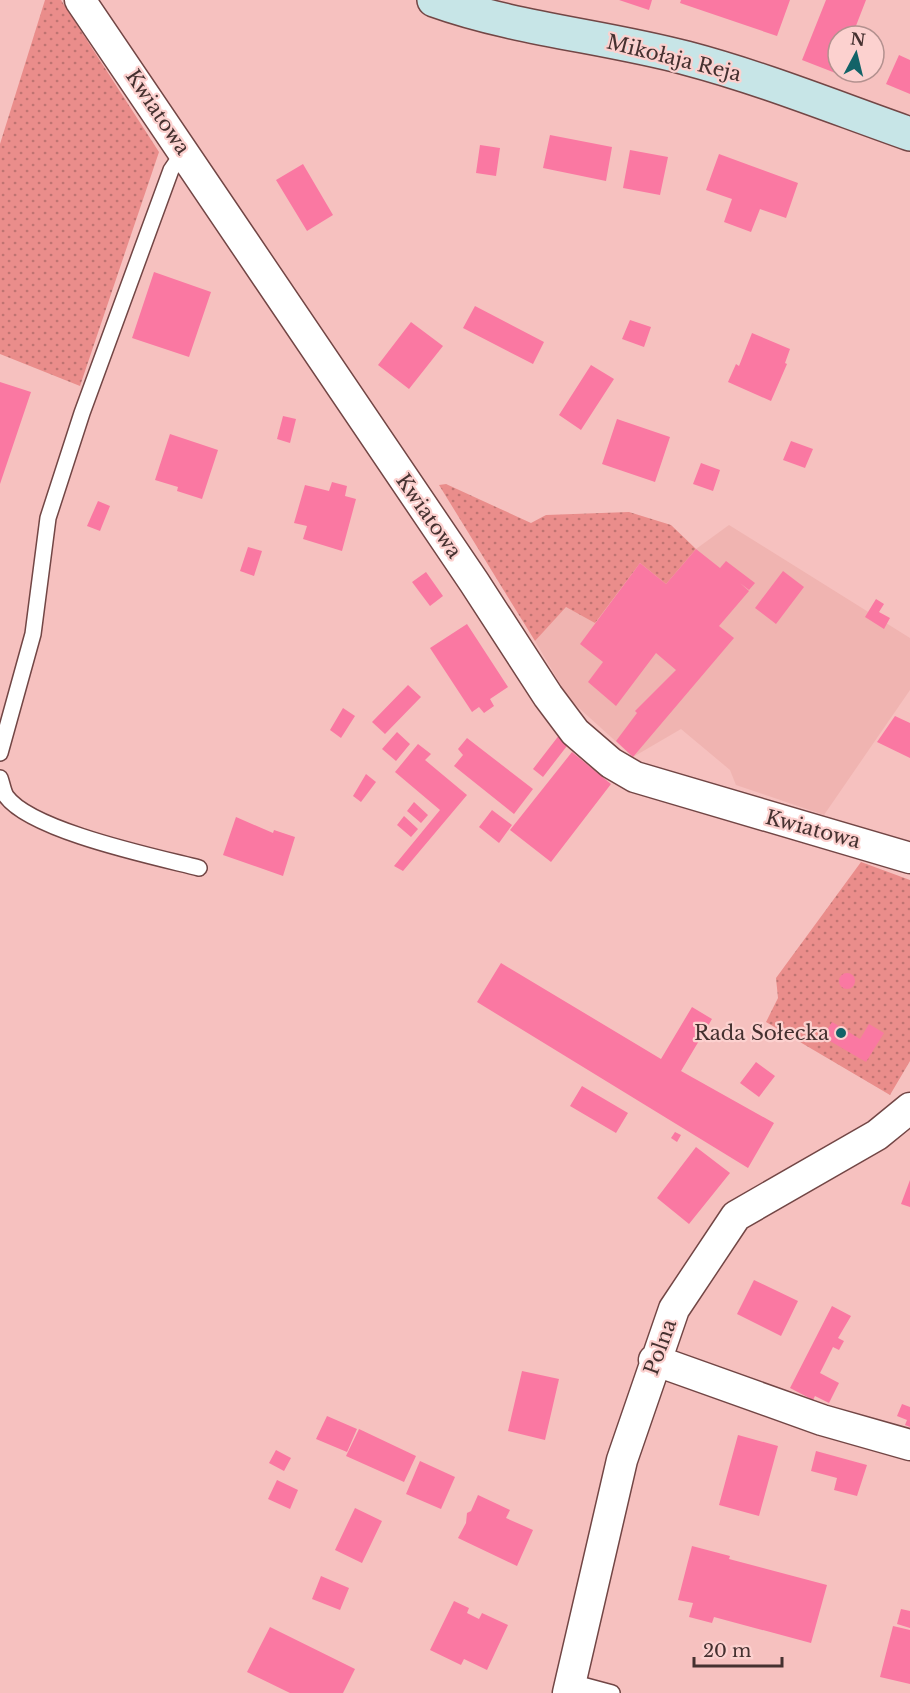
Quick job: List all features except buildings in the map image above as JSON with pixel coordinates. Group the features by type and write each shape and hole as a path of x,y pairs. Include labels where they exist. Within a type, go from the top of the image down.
{"street":[{"name":"Kwiatowa","path":"80,0 184,151 548,696 575,732 611,763 635,777 910,858"},
{"name":"Mikołaja Reja","path":"434,0 485,16 685,57 735,71 910,134"},
{"name":"Polna","path":"570,1688 621,1460 654,1360 674,1309 736,1216 877,1135 910,1108"},
{"path":"654,1360 822,1420 910,1444"}],"lane":[{"path":"0,753 33,634 48,518 82,413 171,170 184,151"},
{"path":"0,778 6,795 27,813 51,824 128,850 199,868"},
{"path":"570,1688 612,1693"}],"shaded area":[{"path":"45,0 61,0 159,152 80,386 0,354 0,144"},
{"path":"446,484 531,523 546,515 629,512 671,525 696,549 666,584 640,563 595,623 566,607 535,641 439,485"},
{"path":"729,525 910,638 910,690 824,815 736,785 730,770 681,729 633,757 569,699 535,641 566,606 640,563 666,583 696,549"},
{"path":"861,862 910,880 910,1061 890,1095 766,1022 778,998 776,978"}],"place":[{"name":"Rada Sołecka","path":"841,1033"}]}
